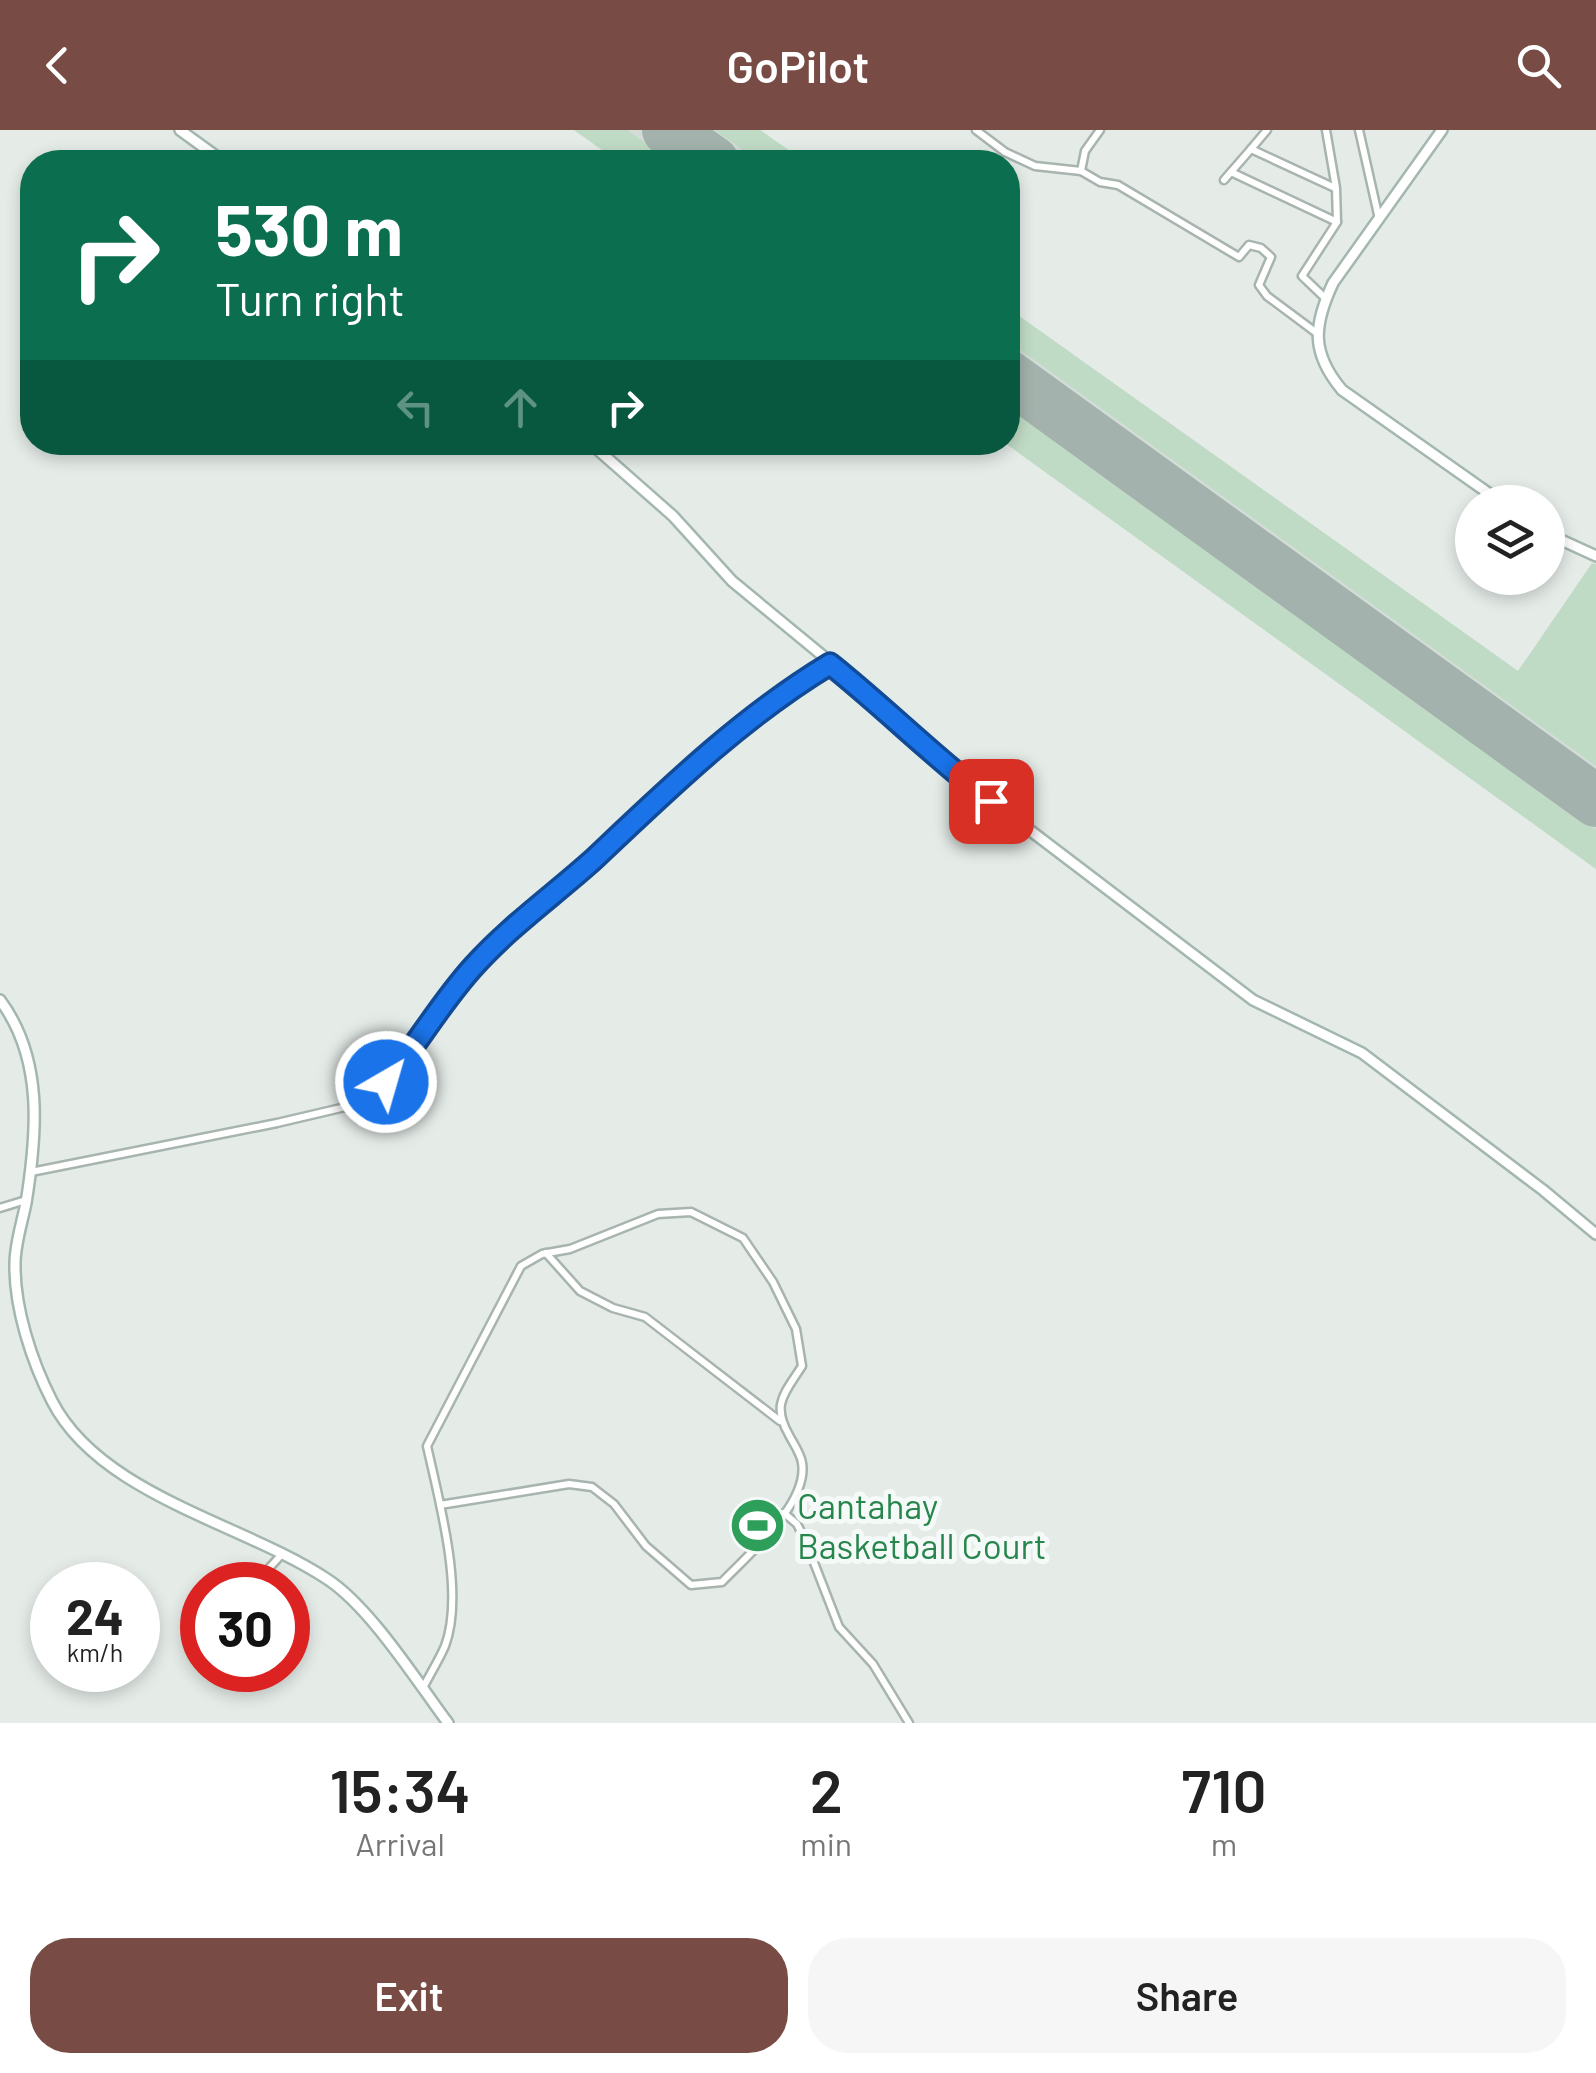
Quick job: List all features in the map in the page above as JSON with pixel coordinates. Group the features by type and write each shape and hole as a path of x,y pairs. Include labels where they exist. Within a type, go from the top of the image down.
{"street":[{"path":"180,130 208,150"},
{"path":"976,130 1003,150"},
{"path":"1080,171 1085,150 1100,130"},
{"path":"1224,180 1268,130"},
{"path":"1326,130 1336,188 1337,222 1302,276 1326,298"},
{"path":"1359,130 1380,220"},
{"path":"1442,130 1333,283 1318,334 1321,357 1342,390 1477,485"},
{"path":"1252,148 1336,188"},
{"path":"1020,159 1035,166 1080,171 1118,186 1239,257 1249,245 1261,248 1271,257 1259,285 1267,296 1318,334"},
{"path":"1230,172 1337,222"},
{"path":"604,455 672,516 732,582 880,703 960,777 1252,1000 1362,1053 1596,1234"},
{"path":"1565,542 1596,556"},
{"path":"30,1172 277,1124 358,1104 386,1082 474,966 519,922 594,858 675,780 801,681 830,664"},
{"path":"0,1000 14,1019 30,1056 34,1086 30,1172 15,1263 34,1360 53,1404 82,1442 124,1478 284,1552 331,1581 372,1623 448,1723"},
{"path":"0,1208 26,1200"},
{"path":"422,1689 446,1644 453,1589 427,1446 522,1266 546,1253 570,1249 658,1214 691,1212 743,1238 773,1282 796,1330 802,1366 779,1402 781,1421 802,1464 801,1484 776,1526 722,1582 691,1584 646,1546 614,1504 592,1487 569,1484 440,1504"},
{"path":"546,1253 580,1291 613,1308 645,1317 781,1421"},
{"path":"784,1514 797,1524 806,1542 839,1627 873,1664 909,1723"},
{"path":"275,1562 284,1552"}],"shaded area":[{"path":"574,130 760,130 789,150 602,150"},
{"path":"1020,317 1518,671 1596,566 1596,869 1020,454"}],"green space":[{"path":"574,130 627,130 655,150 602,150"},
{"path":"715,130 760,130 789,150 743,150"},
{"path":"1020,317 1518,671 1592,563 1596,564 1596,766 1020,350"},
{"path":"1020,414 1596,830 1596,869 1020,454"}],"taxiway":[{"path":"1584,793 1596,795"}],"runway":[{"path":"668,130 696,150"},
{"path":"1020,385 1596,801"}],"place":[{"name":"Cantahay Basketball Court","path":"758,1525"}],"route":[{"path":"386,1082 474,966 519,922 594,858 675,780 801,681 830,664 991,801"}]}
